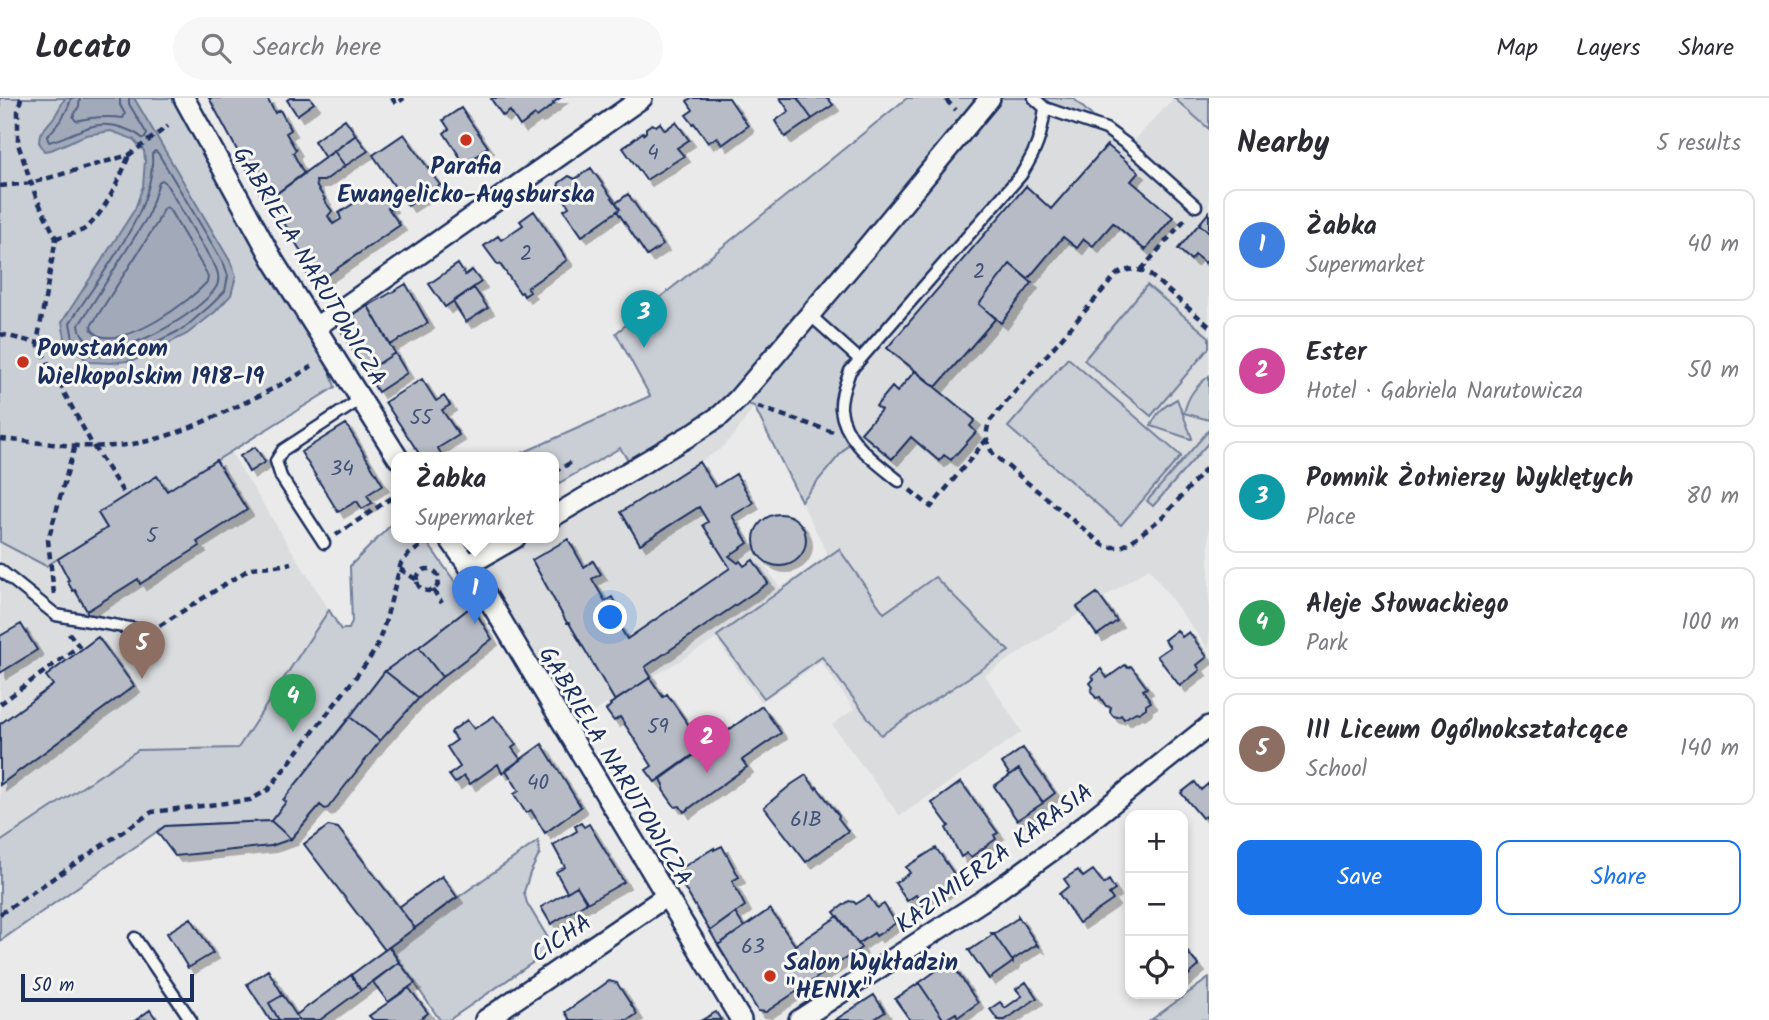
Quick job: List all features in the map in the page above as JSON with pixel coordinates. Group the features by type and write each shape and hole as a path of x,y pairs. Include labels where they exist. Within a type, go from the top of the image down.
{"street":[{"name":"GABRIELA NARUTOWICZA","path":"184,98 274,262 394,452"},
{"path":"316,327 642,98"},
{"path":"559,513 694,433 721,415 737,400 990,98"},
{"name":"GABRIELA NARUTOWICZA","path":"444,543 468,565 741,1020"},
{"path":"468,565 506,543"},
{"name":"KAZIMIERZA KARASIA","path":"799,1020 1016,877 1209,726"},
{"name":"CICHA","path":"485,1020 665,897"}],"lane":[{"path":"1034,98 1045,108 1106,129 1196,206"},
{"path":"899,481 865,454 846,425 841,408 850,371 1021,175 1042,132 1045,108"},
{"path":"810,314 859,359"},
{"path":"324,543 281,477 276,461 283,450 361,399"},
{"path":"0,570 56,615 135,629"},
{"path":"135,938 191,1020"}],"path":[{"path":"21,98 18,111 18,144 43,214 56,238 37,343 93,446 123,492"},
{"path":"391,98 396,104 404,98"},
{"path":"0,186 31,183 128,155 168,126"},
{"path":"56,238 83,230 100,213 128,155"},
{"path":"1141,270 1196,206"},
{"path":"1209,326 1149,274 1141,270 1124,271 1116,275 989,422 986,431 986,440 994,455 1103,545 1111,547 1121,547 1129,543 1163,517 1209,465"},
{"path":"0,334 37,343"},
{"path":"0,439 116,446 158,438 199,425 290,380 312,366"},
{"path":"737,400 853,439"},
{"path":"899,481 931,507 986,440"},
{"path":"0,704 79,646 56,615 48,540 75,445"},
{"path":"559,468 573,461"},
{"path":"324,543 391,498"},
{"path":"0,914 152,812 250,800 268,790 376,649 404,559 433,543"},
{"path":"135,629 159,626 251,569 291,563"},
{"path":"400,569 417,580 421,589 428,591 433,590 439,580 432,570 422,571 417,580"},
{"path":"433,590 442,603"}],"shaded area":[{"path":"0,98 184,98 316,327 335,387 167,491 157,476 98,513 107,528 46,566 0,542"},
{"path":"907,98 1073,98 1106,129 1045,108 1034,154 859,359 841,408 853,439 801,501 754,406 737,400 634,469 620,448 559,483 559,452 524,452 650,396 616,333"},
{"path":"1174,98 1209,129 1209,650 1149,568 985,675 1022,732 900,816 832,725 854,709 821,662 761,702 716,639 565,729 468,565 506,543 559,543 559,513 737,400 754,406 736,433 720,449 700,462 715,487 736,474 753,503 732,516 780,588 828,555 801,501 853,439 841,408 850,371 1045,108 1071,116 1129,146"},
{"path":"1174,98 1209,98 1209,129"},
{"path":"1147,285 1209,337 1209,348 1151,416 1084,360"},
{"path":"1068,358 1181,456 1121,525 1008,427"},
{"path":"1209,376 1209,420 1184,413 1193,392"},
{"path":"1177,399 1191,439 1151,426 1161,410"},
{"path":"1209,430 1209,442 1153,506 1147,501"},
{"path":"230,451 329,610 238,748 138,750 0,842 0,542 46,566 107,528 98,513 157,476 166,490"},
{"path":"391,525 391,543 428,543 472,606 385,671 284,800 286,802 271,821 165,826 0,941 0,842 138,750 238,748 329,610 341,630 349,629 352,621 350,566"},
{"path":"839,549 884,613 935,577 1009,651 881,735 822,657 764,698 717,636"},
{"path":"538,841 540,853 524,892 527,903 554,948 449,1020 440,1020 389,946"},
{"path":"1209,978 1209,1020 1151,1020 1180,999 1188,999 1188,993"}],"water":[{"path":"65,98 134,98 230,261 236,276 231,295 215,312 187,334 135,360 89,362 66,343 62,322 135,209 143,186 144,151 133,139 111,131 86,135 44,151 39,142 40,134"}],"building":[{"path":"209,98 267,98 275,113 280,110 291,130 286,133 296,150 293,153 304,174 265,202"},
{"path":"310,98 314,103 297,115 287,100"},
{"path":"560,98 537,117 535,115 520,126 510,111 503,116 491,99"},
{"path":"691,98 729,98 748,126 722,145 717,137 708,143 686,115 693,110 687,101"},
{"path":"780,98 797,98 812,119 785,137 775,121 789,111"},
{"path":"797,98 828,98 833,105 812,119"},
{"name":"Parafia Ewangelicko-Augsburska","path":"461,108 488,147 464,163 444,133 449,129 443,120"},
{"path":"345,119 356,135 325,158 314,141"},
{"path":"676,122 689,140 677,148 684,156 646,180 623,148 643,132 644,134 646,128 652,124 656,126 660,123 665,130"},
{"path":"404,134 440,185 408,206 373,155"},
{"path":"356,135 368,151 345,166 334,151"},
{"path":"1107,145 1139,172 1131,181 1173,217 1145,250 1113,223 1093,246 1084,239 1077,248 1063,237 1028,279 1010,264 979,304 996,318 936,387 887,348 1026,186 1051,209"},
{"path":"334,151 345,166 324,181 316,181 332,211 328,216 333,224 341,219 339,213 376,189 391,206 388,208 400,225 319,281 311,280 302,265 307,262 280,216 275,219 265,202"},
{"path":"591,168 620,209 582,236 564,210 569,207 558,188 559,183 569,176 575,179"},
{"path":"628,194 663,245 647,256 617,211 620,209 616,203"},
{"path":"534,211 567,260 527,288 530,292 524,296 484,246 498,236 501,240 523,225 520,221"},
{"path":"1209,212 1209,232 1199,224"},
{"path":"1199,224 1209,232 1209,259 1205,263 1195,255 1191,260 1178,249"},
{"path":"458,264 465,275 472,270 481,282 445,307 429,284"},
{"path":"1010,264 1032,283 1001,323 979,304"},
{"path":"406,284 428,323 390,345 368,306"},
{"path":"474,288 488,308 466,322 453,302"},
{"path":"368,306 395,353 366,372 337,324"},
{"path":"395,353 407,373 378,392 366,372"},
{"path":"915,371 975,420 970,426 976,432 951,460 944,455 939,461 911,437 892,459 861,433 881,410 876,406 892,387 897,392"},
{"path":"422,379 436,401 444,396 450,405 442,410 459,435 438,448 440,452 418,452 385,402"},
{"path":"346,424 383,485 367,495 372,503 362,509 357,501 338,512 301,452"},
{"path":"255,447 265,462 249,472 240,456"},
{"path":"216,460 247,510 197,542 200,546 140,584 138,579 87,611 67,581 69,580 58,559 107,528 98,513 157,476 167,491"},
{"path":"699,462 715,487 736,474 753,503 732,516 748,543 729,556 744,566 753,560 768,583 645,667 651,677 615,701 532,560 568,539 584,567 593,561 601,574 592,579 605,601 612,597 618,608 611,612 627,639 730,568 703,525 708,522 699,507 640,544 621,512"},
{"path":"780,514 799,521 806,540 799,559 780,566 761,559 754,540 761,521"},
{"path":"1097,593 1117,621 1097,635 1077,607"},
{"path":"472,606 492,639 442,677 419,647"},
{"path":"21,624 37,650 0,673 0,636"},
{"path":"1177,630 1182,637 1189,632 1207,657 1197,665 1200,670 1180,686 1157,656 1170,647 1164,640"},
{"path":"98,637 134,686 0,785 0,724 53,685 46,676"},
{"path":"419,647 442,677 419,698 385,671"},
{"path":"1125,665 1128,668 1131,666 1147,688 1143,690 1151,702 1139,713 1124,719 1121,715 1113,716 1111,707 1106,706 1100,697 1096,698 1090,683 1094,679 1092,676 1101,669 1107,678"},
{"path":"385,671 419,698 380,741 350,717"},
{"path":"650,678 663,697 667,694 695,734 699,731 707,745 655,782 646,770 652,766 620,717 614,721 606,710 610,704"},
{"path":"762,706 781,733 742,760 747,767 684,812 680,806 675,807 663,790 661,779"},
{"path":"494,716 516,745 512,748 521,760 502,773 498,764 470,784 464,776 455,783 449,775 460,767 447,747 457,740 452,731 467,720 474,729"},
{"path":"350,717 380,741 328,808 320,805 291,839 271,821 286,802 283,800"},
{"path":"542,744 581,807 545,833 531,810 526,813 514,794 519,791 506,770"},
{"path":"1023,748 1055,793 1043,802 1019,769 1010,775 1002,763"},
{"path":"1019,769 1043,803 1017,820 994,786"},
{"path":"806,775 848,831 806,862 764,807"},
{"path":"961,782 998,833 994,835 996,839 971,857 967,853 961,857 946,828 949,826 932,803"},
{"path":"1195,782 1201,790 1209,783 1209,821 1205,816 1202,818 1181,793"},
{"path":"271,821 291,839 271,846 175,856 157,832 165,826"},
{"path":"581,823 584,827 589,824 624,882 587,903 577,886 567,892 556,872 565,867 553,845 577,831 575,826"},
{"path":"328,826 338,828 415,928 385,950 304,844"},
{"path":"722,846 739,877 732,881 745,906 710,931 675,872 714,848"},
{"path":"936,848 959,881 923,906 916,895 907,901 895,883 910,873 906,867"},
{"path":"1078,870 1083,877 1093,870 1104,884 1109,880 1115,890 1109,894 1113,900 1079,923 1059,894 1069,886 1064,879"},
{"path":"442,876 457,897 415,928 399,907"},
{"path":"577,886 587,902 551,924 541,907"},
{"path":"869,896 877,908 884,904 896,923 858,944 834,912 849,901 856,904"},
{"path":"770,909 795,945 838,916 861,948 766,1012 758,1011 718,945"},
{"path":"735,913 744,927 718,945 710,931"},
{"path":"1018,916 1038,946 1013,962 993,933"},
{"path":"191,918 213,953 188,968 167,933"},
{"path":"991,933 1013,962 989,979 968,949 992,935"},
{"path":"389,947 399,962 361,990 351,975"},
{"path":"1188,953 1199,966 1188,976"},
{"path":"950,961 978,1003 958,1017 956,1013 944,1020 919,983"},
{"path":"399,962 415,983 388,1002 373,982"},
{"path":"268,970 283,995 269,1003 279,1020 270,1020 247,984"},
{"path":"351,975 361,990 320,1020 299,1020 296,1015"},
{"path":"609,981 617,983 637,1014 628,1020 570,1020 565,1012"},
{"path":"1026,982 1037,998 1005,1020 998,1020 990,1009 1000,1002 1005,1008 1022,996 1016,989"},
{"path":"919,983 944,1020 910,1020 895,999"},
{"path":"409,988 428,1013 419,1020 373,1020 369,1016"},
{"path":"283,995 299,1020 279,1020 269,1003"},
{"path":"874,995 885,1012 873,1020 835,1020"},
{"path":"150,1010 157,1020 136,1020"},
{"path":"716,1012 721,1020 702,1020"}],"place":[{"name":"Parafia Ewangelicko-Augsburska","path":"466,140"},
{"name":"Pomnik Żołnierzy Wyklętych","path":"644,348"},
{"name":"Powstańcom Wielkopolskim 1918-19","path":"23,362"},
{"name":"Żabka","path":"475,624"},
{"name":"III Liceum Ogólnokształcące","path":"142,679"},
{"name":"Aleje Słowackiego","path":"293,732"},
{"name":"Ester","path":"707,773"},
{"name":"Salon Wykładzin \"HENIX\"","path":"770,976"}]}
